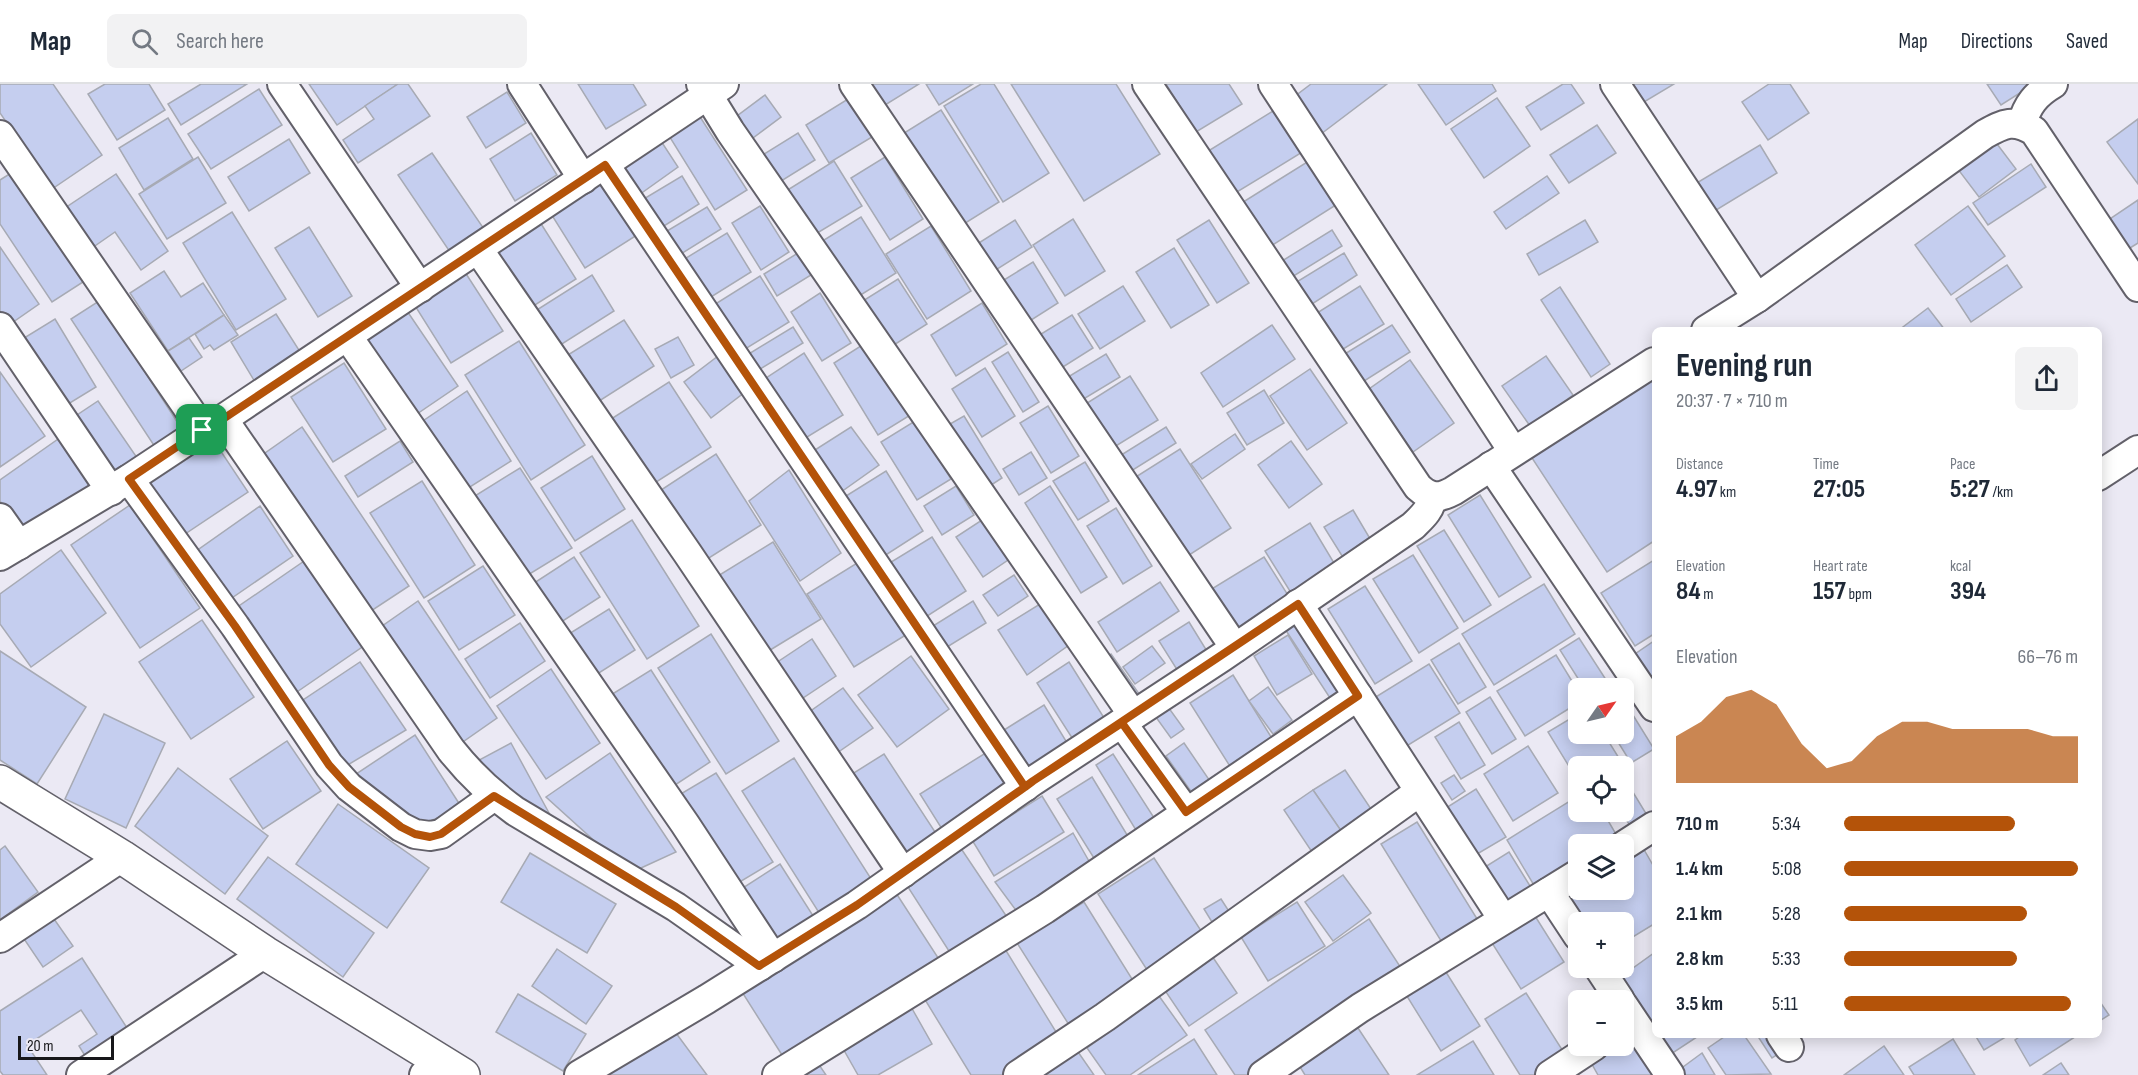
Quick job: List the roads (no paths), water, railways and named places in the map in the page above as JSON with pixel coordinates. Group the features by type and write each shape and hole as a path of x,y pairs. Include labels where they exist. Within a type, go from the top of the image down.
{"street":[{"path":"282,84 420,288"},
{"path":"522,84 594,172 1025,787"},
{"path":"854,84 1235,648"},
{"path":"1147,84 1418,487 1432,497 1453,491 1652,363"},
{"path":"1273,84 1652,705"},
{"path":"1615,84 1757,298"},
{"path":"2022,124 2025,111 2032,100 2053,84"},
{"path":"0,518 9,550 120,485 348,337 594,172 711,88 730,131 1128,719 1186,812"},
{"path":"1711,327 1757,298 1985,134 2011,123 2022,124 2034,131 2138,287"},
{"path":"0,135 464,767 494,796 766,962"},
{"path":"478,249 688,554 903,873"},
{"path":"0,327 120,485 235,626 329,765 349,787 401,827 415,834 430,837 441,834 494,796"},
{"path":"348,337 685,824 766,962"},
{"path":"2102,473 2138,450"},
{"path":"579,1075 857,905 1025,787 1235,648 1413,526 1432,504 1432,497"},
{"path":"1298,604 1503,919"},
{"path":"777,1075 1045,909 1358,696"},
{"path":"0,782 122,857 443,1071"},
{"path":"1018,1075 1106,1017 1419,792"},
{"path":"0,938 122,857"},
{"path":"1263,1075 1360,1008 1568,880"},
{"path":"1549,892 1568,921"},
{"path":"81,1075 265,953"},
{"path":"1634,1025 1670,1075"},
{"path":"1550,1075 1579,1056"}]}
